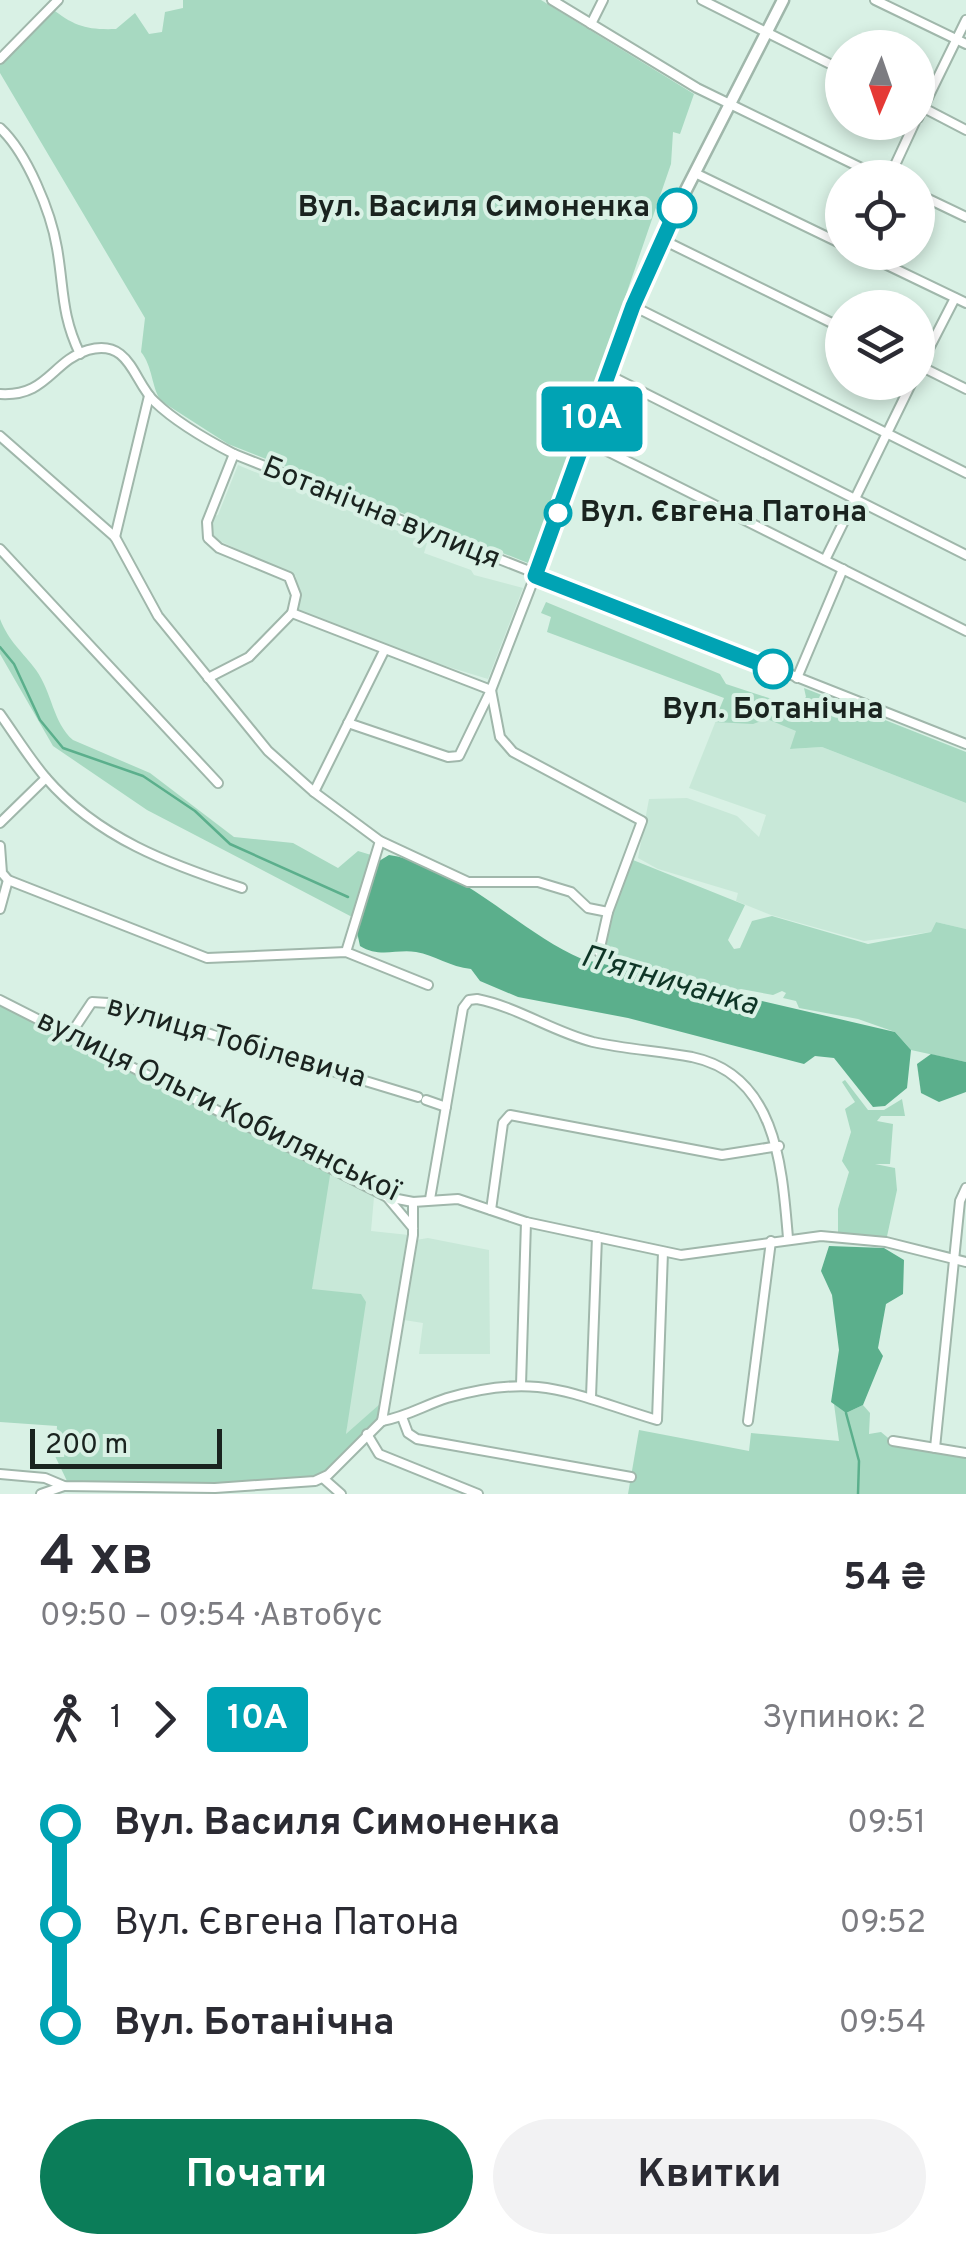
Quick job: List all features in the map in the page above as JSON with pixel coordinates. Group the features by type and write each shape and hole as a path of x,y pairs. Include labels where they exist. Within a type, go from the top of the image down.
{"street":[{"path":"0,60 58,0"},
{"path":"552,0 697,88 848,160"},
{"path":"591,24 603,0"},
{"path":"702,0 825,62"},
{"path":"348,724 454,758 464,750 535,576 661,239 782,0"},
{"path":"876,0 966,44"},
{"path":"935,78 966,20"},
{"path":"935,114 966,130"},
{"path":"0,128 23,161 44,209 56,244 63,314 80,354 34,390 0,394"},
{"path":"695,173 825,236"},
{"path":"935,202 966,218"},
{"path":"661,239 825,320"},
{"path":"897,270 966,304"},
{"path":"935,334 954,298"},
{"path":"633,306 966,473"},
{"name":"Ботанічна вулиця","path":"80,354 104,349 123,356 138,372 149,396 234,454 966,744"},
{"path":"935,374 966,388"},
{"path":"609,375 966,555"},
{"path":"115,538 149,396"},
{"path":"824,560 903,400"},
{"path":"0,436 115,538 158,616 268,751 314,792 380,841 468,882 538,882 571,892 588,908 608,912"},
{"path":"585,440 966,631"},
{"path":"208,678 249,657 292,613 296,595 289,576 220,548 208,538 207,522 234,454"},
{"path":"0,549 218,783"},
{"path":"797,678 843,570"},
{"path":"292,613 491,690"},
{"path":"314,792 384,651"},
{"path":"491,690 500,737 513,752 637,815 641,828 608,912 599,952"},
{"path":"0,714 46,778 83,812 145,854 242,888"},
{"path":"0,823 46,778"},
{"path":"346,952 380,841"},
{"path":"0,846 2,873 8,880 207,958 346,952 428,985"},
{"path":"0,909 8,880"},
{"name":"вулиця Ольги Кобилянської","path":"0,1000 387,1198 412,1202 458,1199 526,1222 663,1252 698,1255 788,1238 883,1241 966,1262"},
{"path":"430,1199 463,1008 469,1000 493,1002 590,1042 720,1066 744,1082 779,1146 788,1238"},
{"name":"вулиця Тобілевича","path":"70,1036 92,1002 108,1003 446,1106"},
{"path":"491,1210 503,1122 510,1115 722,1155 779,1146"},
{"path":"935,1448 954,1260 966,1188"},
{"path":"387,1198 413,1228"},
{"path":"382,1420 413,1228 412,1202"},
{"path":"521,1384 526,1222"},
{"path":"591,1397 597,1237"},
{"path":"748,1421 770,1241"},
{"path":"41,1494 65,1490 214,1491 324,1479 382,1420 402,1418 445,1399 521,1384 549,1385 657,1420 663,1252"},
{"path":"402,1418 408,1433 417,1439 631,1477"},
{"path":"366,1434 379,1454 478,1494"},
{"path":"893,1442 966,1453"},
{"path":"0,1474 45,1478 65,1490"},
{"path":"324,1479 342,1494"}],"shaded area":[{"path":"183,0 541,0 694,94 680,134 673,132 671,164 533,565 228,444 161,401 141,352 145,318 0,73 0,59 51,8 74,23 96,29 116,29 135,13 149,34 162,32 165,12 183,8"},
{"path":"238,465 427,543 424,553 471,570 474,575 523,588 488,679 406,654 299,612 296,576 213,538 213,516 218,515"},
{"path":"546,602 720,674 726,684 796,707 806,697 804,688 966,752 966,803 822,747 790,749 796,731 767,719 753,724 714,722 724,698 547,632 551,617 541,613"},
{"path":"0,619 36,670 61,725 73,740 150,773 234,837 293,843 338,868 358,851 381,858 357,939 350,935 354,918 147,810 53,746 0,654"},
{"path":"725,698 798,726 791,749 822,747 966,803 966,929 936,922 931,932 864,941 771,915 736,901 738,893 658,869 638,858 649,799 687,798 737,816 759,837 766,815 689,788"},
{"path":"633,860 745,905 728,940 734,949 740,948 752,921 772,916 868,944 931,932 936,922 966,929 966,1062 911,1050 895,1032 858,1019 799,1008 796,1001 783,998 786,993 782,991 773,995 741,989 718,994 670,976 638,973 634,967 599,959 617,893"},
{"path":"0,1000 331,1169 312,1289 361,1294 366,1302 346,1434 381,1403 378,1420 324,1475 218,1484 67,1481 55,1456 57,1426 0,1422"},
{"path":"845,1080 868,1110 884,1110 902,1099 905,1116 881,1116 877,1121 893,1124 890,1164 875,1164 895,1168 897,1190 886,1241 838,1239 838,1209 849,1172 842,1161 851,1132 845,1109 855,1102 842,1082"},
{"path":"330,1172 374,1197 371,1231 409,1235 381,1403 346,1435 361,1294 312,1290 310,1284"},
{"path":"428,1238 489,1250 490,1354 419,1354 423,1323 404,1320 416,1240"},
{"path":"834,1404 846,1413 863,1405 870,1413 869,1434 881,1432 893,1442 966,1453 966,1494 628,1494 639,1430 749,1451 751,1433 839,1441"}],"water":[{"path":"389,855 442,872 582,959 895,1032 911,1050 907,1088 885,1106 873,1107 834,1058 815,1056 804,1064 628,1018 518,997 480,981 471,969 423,954 367,950 360,946 357,932 379,861"},
{"path":"931,1054 966,1062 966,1092 939,1102 921,1093 917,1064"},
{"path":"829,1246 884,1248 904,1260 903,1294 886,1304 878,1348 883,1356 863,1405 846,1413 831,1402 839,1350 832,1295 821,1271"}],"waterway":[{"name":"П'ятничанка","path":"0,647 14,664 40,720 63,748 143,776 195,811 230,844 348,897"},
{"path":"846,1413 859,1461 858,1494"}],"bus line":[{"name":"10А","path":"677,208 633,306 535,576 773,669"}],"place":[{"name":"Вул. Василя Симоненка","path":"677,208"},
{"name":"Вул. Євгена Патона","path":"558,513"},
{"name":"Вул. Ботанічна","path":"773,669"}]}
